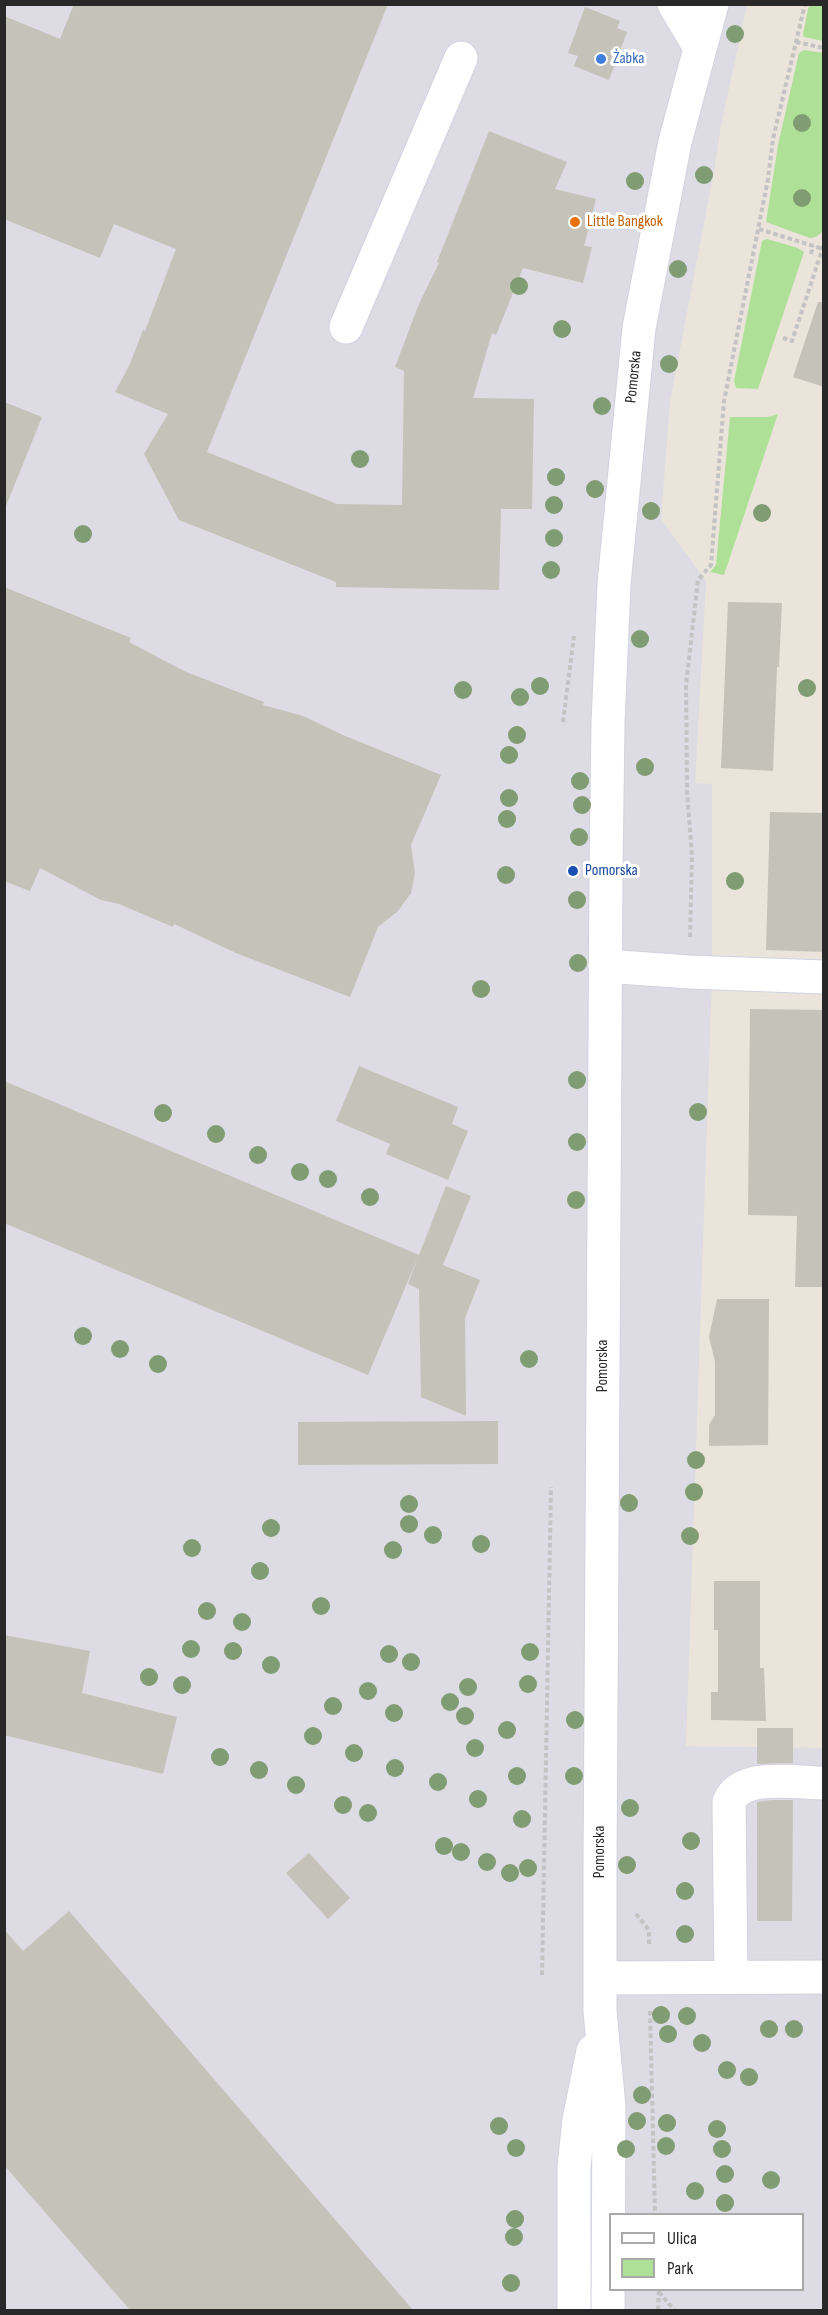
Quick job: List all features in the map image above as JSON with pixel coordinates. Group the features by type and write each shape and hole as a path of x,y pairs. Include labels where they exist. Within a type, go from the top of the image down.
{"street":[{"path":"674,4 699,46"},
{"name":"Pomorska","path":"608,2310 609,2107 600,2011 600,1978 605,966 609,679 614,584 639,328 675,142 712,4"},
{"path":"346,327 461,58"},
{"path":"605,966 824,977"},
{"path":"731,1977 729,1802 732,1794 753,1782 824,1784"},
{"path":"600,1978 824,1977"},
{"name":"Pomorska","path":"574,2310 576,2141 600,2011"}],"path":[{"path":"689,972 692,856 687,791 686,685 699,580 711,565 724,401 768,179 772,139 805,4"},
{"path":"796,42 824,48"},
{"path":"758,229 823,247 792,340 783,338"},
{"path":"811,254 813,246"},
{"path":"542,1975 551,1487"},
{"path":"635,1913 649,1930 655,2213"},
{"path":"658,2310 659,2291"},
{"path":"660,2291 674,2310"}],"shaded area":[{"path":"5,5 747,5 721,125 670,401 661,519 706,581 695,783 712,784 712,974 686,1746 823,1748 823,2310 5,2310"}],"green space":[{"path":"809,5 823,5 823,41 804,37"},
{"path":"804,50 824,53 823,231 816,237 810,238 766,222 778,145 799,53"},
{"path":"767,239 804,252 758,389 736,388 734,381 762,241"},
{"path":"778,414 724,575 710,572 716,565 730,417 768,417"}],"building":[{"path":"74,4 388,4 207,452 337,504 402,505 404,371 395,367 419,304 439,263 437,262 489,131 567,162 555,189 596,199 584,246 592,247 583,283 523,268 496,335 492,333 473,398 534,399 532,509 501,509 499,590 336,587 336,582 179,520 144,454 168,414 115,392 130,364 143,330 145,331 176,249 114,224 100,258 4,219 4,16 60,39"},
{"path":"585,7 620,21 617,28 627,32 609,80 574,66 578,56 568,53"},
{"path":"818,302 824,302 824,387 793,377"},
{"path":"4,402 42,417 6,506 4,506"},
{"path":"4,587 131,638 129,642 186,672 264,702 263,705 303,716 441,775 411,845 415,873 411,893 398,911 378,927 350,997 236,953 174,924 173,927 119,904 101,900 40,868 30,891 4,881"},
{"path":"728,602 782,603 773,771 721,768"},
{"path":"770,812 824,813 824,952 766,950"},
{"path":"750,1009 824,1010 824,1287 795,1287 797,1216 748,1215"},
{"path":"359,1066 458,1107 452,1124 468,1131 448,1180 386,1154 390,1144 336,1121"},
{"path":"4,1081 419,1255 368,1375 4,1223"},
{"path":"446,1186 471,1196 443,1265 480,1280 465,1318 466,1416 421,1397 419,1289 408,1284"},
{"path":"717,1299 769,1299 768,1445 709,1446 709,1425 715,1415 715,1362 709,1337"},
{"path":"498,1421 498,1464 298,1465 298,1422"},
{"path":"714,1581 760,1581 760,1668 764,1668 766,1721 711,1720 711,1692 718,1692 718,1630 714,1630"},
{"path":"4,1635 90,1651 82,1693 177,1717 163,1774 4,1735"},
{"path":"757,1728 793,1728 793,1763 757,1764"},
{"path":"793,1800 792,1921 757,1921 757,1802"},
{"path":"309,1853 350,1898 328,1919 286,1873"},
{"path":"69,1911 413,2310 130,2310 4,2165 4,1929 23,1951"}],"place":[{"name":"Żabka","path":"601,59"},
{"name":"Little Bangkok","path":"575,222"},
{"name":"Pomorska","path":"573,871"}]}
